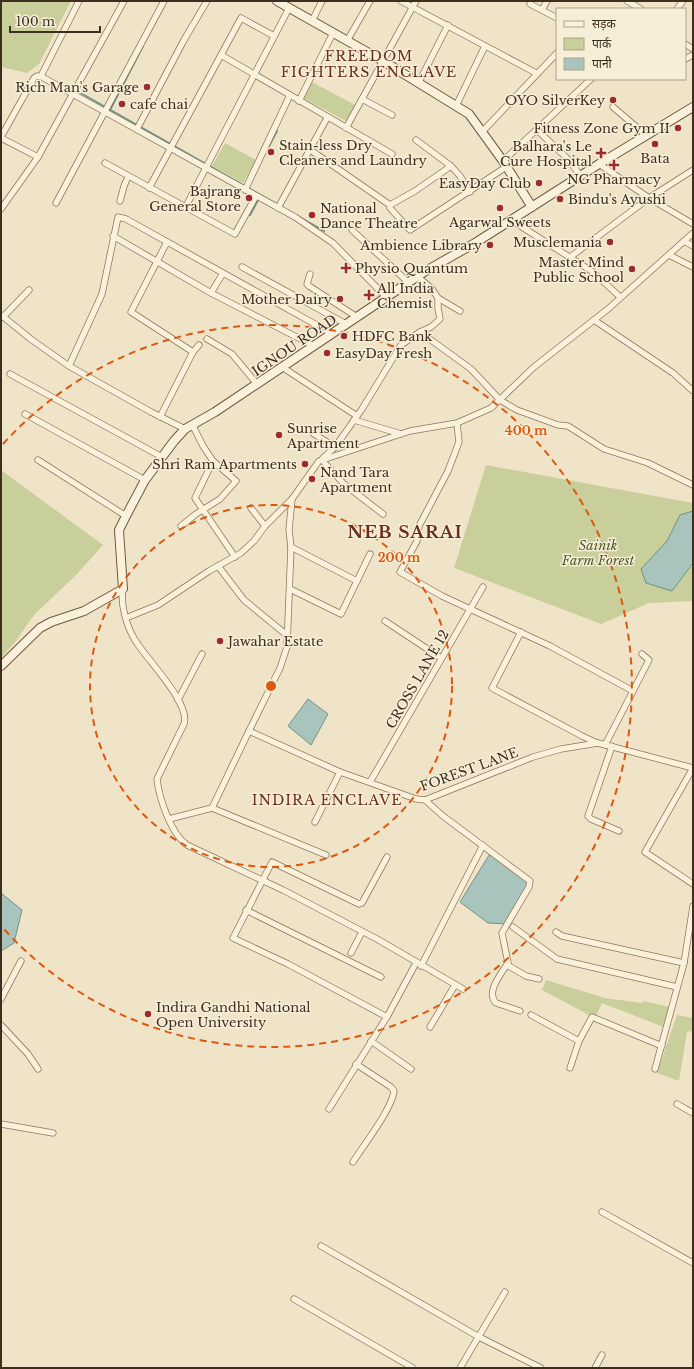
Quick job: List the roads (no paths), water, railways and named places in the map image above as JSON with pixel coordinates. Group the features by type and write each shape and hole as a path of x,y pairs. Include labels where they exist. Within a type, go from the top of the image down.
{"street":[{"path":"41,76 79,1"},
{"path":"2,205 38,157 124,1"},
{"path":"56,203 164,1"},
{"path":"137,129 184,40 207,1"},
{"path":"277,1 419,82 469,114 505,164 532,207"},
{"path":"312,21 322,1"},
{"path":"347,41 370,1"},
{"path":"401,1 536,73"},
{"path":"346,128 416,1"},
{"path":"542,10 547,1"},
{"path":"627,1 639,8"},
{"path":"530,4 556,17"},
{"path":"185,208 289,8"},
{"path":"149,188 241,18 274,36"},
{"path":"419,82 448,25"},
{"path":"299,101 333,33"},
{"path":"456,106 485,46"},
{"path":"482,132 536,73 556,54"},
{"path":"221,55 327,118 392,154"},
{"path":"38,157 1,138 34,78 41,76 106,109 171,149 278,208 327,238 386,297"},
{"path":"309,149 390,205 390,208 410,230 470,192 505,164 536,130 590,80"},
{"path":"245,190 290,96"},
{"path":"362,99 392,115"},
{"path":"613,107 647,136"},
{"name":"IGNOU ROAD","path":"122,589 119,530 146,480 162,457 185,429 216,412 312,345 357,317 417,276 511,220 580,175 693,107"},
{"path":"278,208 327,118"},
{"path":"536,130 568,160 580,175"},
{"path":"416,140 451,166 460,176 470,192"},
{"path":"106,162 128,177 235,234 256,196"},
{"path":"599,164 649,198 693,224"},
{"path":"390,205 415,191 451,166"},
{"path":"569,258 649,198 692,173"},
{"path":"120,201 128,177"},
{"path":"69,366 102,294 118,216 126,219 331,333"},
{"path":"511,220 593,272 619,296"},
{"path":"352,230 408,282"},
{"path":"126,618 158,605 218,566 235,557 248,547 265,526 292,499 316,463 401,434 457,423 491,408 534,367 594,320 693,233"},
{"path":"113,236 157,263 211,293 312,345"},
{"path":"684,241 693,246"},
{"path":"167,242 131,312 193,352"},
{"path":"669,255 693,267"},
{"path":"242,267 346,324"},
{"path":"211,293 223,273"},
{"path":"310,274 307,279 307,284 309,286 357,317"},
{"path":"417,276 432,289 438,298 460,311"},
{"path":"29,290 2,316 32,340 69,366 160,417 185,429"},
{"path":"322,460 335,447 356,418 401,345 420,332 431,327 440,319 438,298"},
{"path":"594,320 673,373 693,391"},
{"path":"420,332 471,369 500,400 524,413 558,425 568,426 604,449 648,463 693,484"},
{"path":"207,339 232,354 257,384"},
{"path":"160,417 193,352 199,345"},
{"path":"282,367 356,418 401,434"},
{"path":"10,374 162,457"},
{"path":"25,414 146,480"},
{"path":"457,423 459,442 448,471 419,526 416,543 400,572 442,596 521,632 633,691"},
{"path":"181,526 203,509 220,499 236,481 213,461 205,450 192,424"},
{"path":"314,434 335,447"},
{"path":"38,460 126,516"},
{"path":"322,460 344,484 383,514"},
{"path":"213,461 195,498 235,557"},
{"path":"212,808 285,655 288,636 291,547 289,530 292,499"},
{"path":"251,508 265,526"},
{"path":"291,547 357,581"},
{"path":"290,589 341,614 370,554"},
{"path":"218,566 244,600 288,636"},
{"name":"CROSS LANE 12","path":"370,782 483,587"},
{"path":"1,666 40,628 51,622 84,611 122,589 126,618 132,635 141,650 178,700 185,715 185,721 157,779 169,819 179,838 187,845 283,890 362,932 463,989"},
{"path":"385,621 441,658"},
{"path":"521,632 492,688 598,743"},
{"path":"178,700 202,654"},
{"path":"605,745 649,660 642,654"},
{"name":"FOREST LANE","path":"249,732 340,772 413,799 425,800 533,758 561,749 598,743 693,768"},
{"path":"612,746 588,816 591,819 619,831"},
{"path":"693,768 645,852 693,882"},
{"path":"315,822 340,772"},
{"path":"425,800 443,816 530,881 529,887 502,933 508,957 507,964 494,988 494,1001 520,1011"},
{"path":"169,819 212,808 326,855"},
{"path":"422,966 483,845"},
{"path":"387,857 360,904 272,862 246,910 233,938 288,964 387,1017"},
{"path":"655,1069 684,963 693,906"},
{"path":"246,910 381,977"},
{"path":"513,927 556,959 677,987"},
{"path":"351,953 362,932"},
{"path":"556,932 562,936 684,963"},
{"path":"1,999 21,961"},
{"path":"329,1109 387,1017 416,963"},
{"path":"507,964 526,976 539,979"},
{"path":"430,1027 455,985"},
{"path":"531,1015 579,1041"},
{"path":"570,1068 579,1041 589,1019 594,1017 662,1046"},
{"path":"1,1025 28,1054 38,1069"},
{"path":"371,1041 412,1069"},
{"path":"353,1162 382,1117 392,1099 394,1091 391,1087 356,1064"},
{"path":"677,1104 693,1113"},
{"path":"1,1124 53,1133"},
{"path":"602,1212 693,1263"},
{"path":"321,1246 479,1336 541,1368"},
{"path":"460,1368 505,1292"},
{"path":"294,1299 413,1368"},
{"path":"595,1368 602,1355"}],"water":[{"path":"693,511 693,563 672,591 646,583 641,569 667,541 680,515"},
{"path":"308,699 328,714 311,745 288,726"},
{"path":"491,852 533,881 508,924 488,923 460,902"},
{"path":"1,893 22,910 14,943 1,951"}],"waterway":[{"path":"110,110 143,46"},
{"path":"77,91 324,231"},
{"path":"269,146 277,131"},
{"path":"243,191 297,221"},
{"path":"250,215 258,200"}],"place":[{"name":"Rich Man's Garage","path":"147,87"},
{"name":"OYO SilverKey","path":"613,100"},
{"name":"cafe chai","path":"122,104"},
{"name":"Fitness Zone Gym II","path":"678,128"},
{"name":"Bata","path":"655,144"},
{"name":"Stain-less Dry Cleaners and Laundry","path":"271,152"},
{"name":"Balhara's Le Cure Hospital","path":"601,153"},
{"name":"NG Pharmacy","path":"614,165"},
{"name":"EasyDay Club","path":"539,183"},
{"name":"Bajrang General Store","path":"249,198"},
{"name":"Bindu's Ayushi","path":"560,199"},
{"name":"Agarwal Sweets","path":"500,208"},
{"name":"National Dance Theatre","path":"312,215"},
{"name":"Musclemania","path":"610,242"},
{"name":"Ambience Library","path":"490,245"},
{"name":"Physio Quantum","path":"346,268"},
{"name":"Master Mind Public School","path":"632,269"},
{"name":"All India Chemist","path":"369,295"},
{"name":"Mother Dairy","path":"340,299"},
{"name":"HDFC Bank","path":"344,336"},
{"name":"EasyDay Fresh","path":"327,353"},
{"name":"Sunrise Apartment","path":"279,435"},
{"name":"Shri Ram Apartments","path":"305,464"},
{"name":"Nand Tara Apartment","path":"312,479"},
{"name":"Jawahar Estate","path":"220,641"},
{"name":"Indira Gandhi National Open University","path":"148,1014"}],"district":[{"name":"FREEDOM FIGHTERS ENCLAVE","path":"369,64"},
{"name":"NEB SARAI","path":"405,532"},
{"name":"INDIRA ENCLAVE","path":"327,800"}],"park label":[{"name":"Sainik Farm Forest","path":"598,552"}]}
